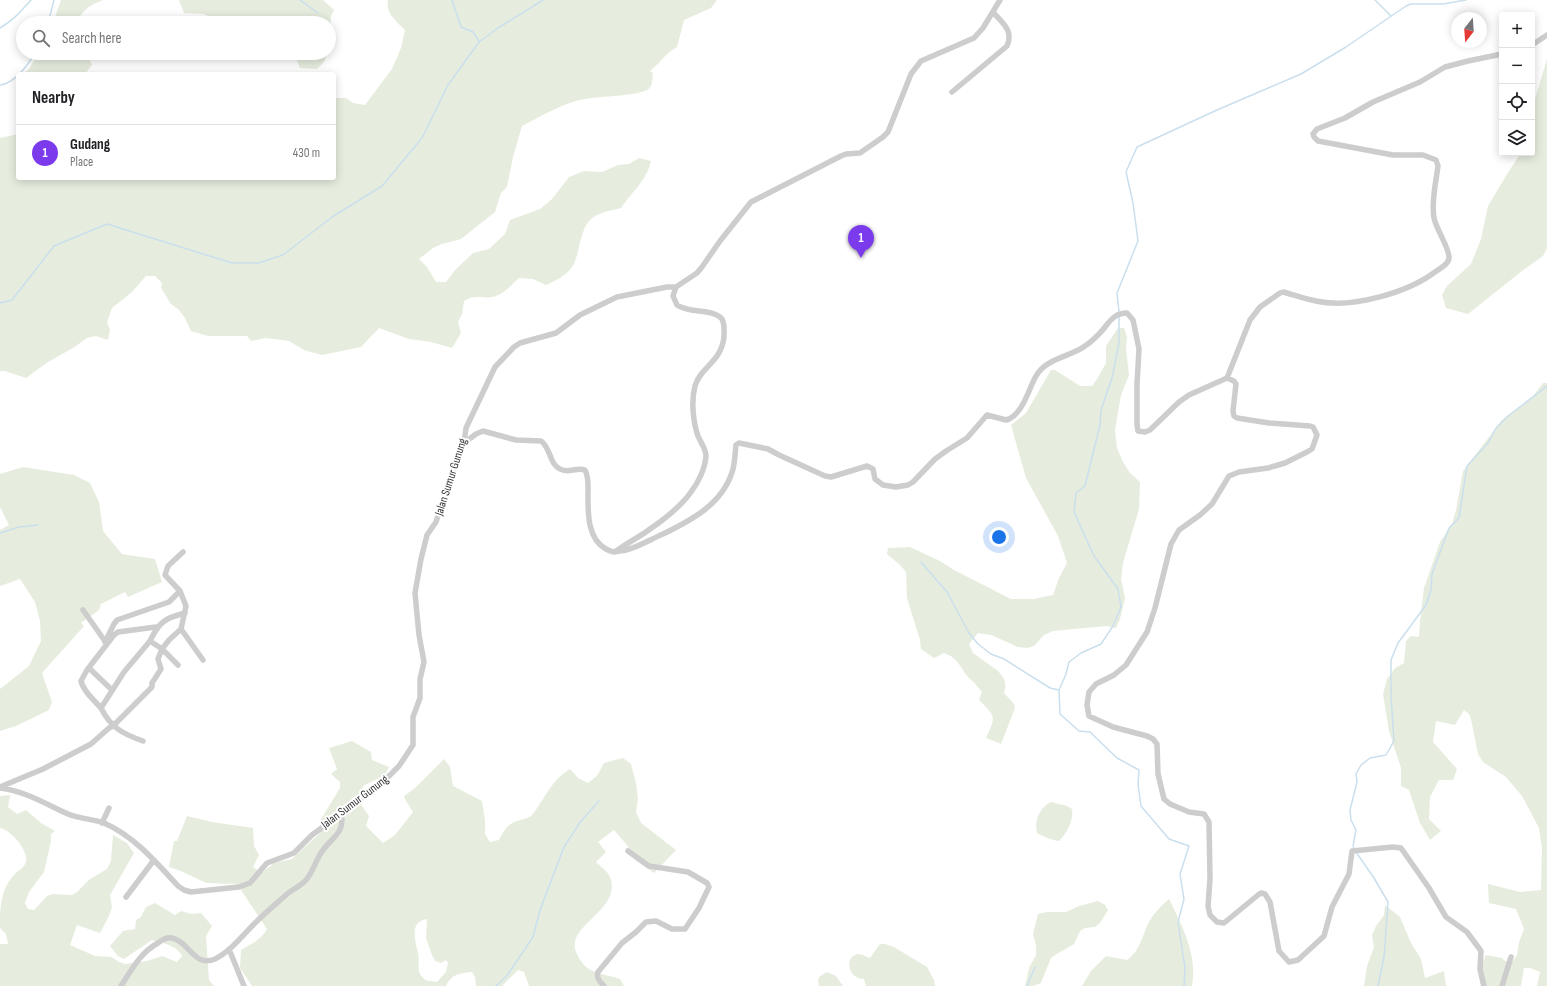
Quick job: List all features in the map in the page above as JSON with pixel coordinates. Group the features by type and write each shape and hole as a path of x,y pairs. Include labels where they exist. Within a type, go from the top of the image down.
{"street":[{"path":"614,552 641,536 686,499 695,486 703,468 706,456 696,430 694,412 695,388 697,380 714,362 720,352 724,338 724,323 721,317 716,314 681,307 674,300 673,296 676,287 697,273 751,202 841,156 860,153 883,137 892,125 911,74 916,66 921,61 974,38 983,28 1000,0"},
{"path":"952,92 1007,46 1010,32 992,12"},
{"path":"1535,43 1547,35"},
{"path":"464,443 476,434 483,431 516,440 541,441 546,446 552,460 558,468 565,471 580,469 585,470 592,534 602,547 614,552 629,549 674,528 697,516 706,509 722,492 732,471 736,444 742,442 768,449 779,456 825,476 832,477 869,467 873,469 875,479 882,485 896,487 908,485 913,482 935,459 967,438 986,415 991,415 1006,420 1014,416 1020,409 1036,376 1043,367 1084,347 1098,335 1111,319 1122,313 1127,313 1131,316 1140,356 1137,384 1138,431 1141,433 1150,430 1158,424 1170,409 1188,395 1227,378 1250,320 1260,307 1280,293 1283,292 1316,302 1339,303 1379,297 1404,290 1430,276 1448,262 1448,252 1434,218 1433,207 1438,166 1436,160 1423,155 1393,155 1318,141 1313,134 1317,129 1345,118 1373,102 1420,82 1445,67 1468,60 1499,55"},
{"name":"Jalan Sumur Gunung","path":"0,788 16,790 70,815 102,823 119,831 135,842 178,886 191,892 239,887 250,883 267,863 294,854 312,835 388,778 399,766 413,745 413,717 420,698 420,679 424,662 419,636 415,593 421,559 427,535 436,522 447,486 464,443 466,428 495,367 514,347 526,340 542,338 556,333 580,315 617,297 667,287 676,287"},
{"path":"1227,378 1234,381 1236,384 1233,411 1234,416 1247,420 1313,427 1317,435 1314,445 1308,452 1285,463 1268,468 1239,472 1229,476 1217,497 1207,509 1179,530 1171,544 1155,608 1147,632 1126,665 1114,675 1096,684 1090,692 1087,710 1093,719 1122,730 1147,736 1155,741 1157,747 1158,774 1164,799 1170,804 1189,812 1202,813 1208,818 1210,867 1208,906 1210,915 1217,922 1228,922 1258,895 1261,893 1265,894 1270,902 1279,951 1289,962 1298,960 1324,936 1332,907 1349,874 1352,851 1393,847 1402,848 1429,888 1446,917 1467,932 1481,951 1480,969 1484,986"},
{"path":"162,649 181,629 185,613 185,601 180,591 165,575 168,566 183,552"},
{"path":"143,741 125,734 113,726 101,708 89,696 81,681 106,643 117,620 169,602 180,591"},
{"path":"83,610 106,643"},
{"path":"106,643 118,632 156,627 163,622 185,613"},
{"path":"101,708 124,672 150,640 156,627"},
{"path":"181,629 203,660"},
{"path":"150,640 162,649 178,665"},
{"name":"Jalan Sumur Gunung","path":"0,788 14,780 28,776 91,744 113,726 152,687 152,683 161,669 158,658 162,649"},
{"path":"89,668 112,690"},
{"path":"14,780 16,790"},
{"path":"102,823 109,808"},
{"path":"121,986 142,955 148,949 167,938 175,939 199,960 207,961 218,958 289,892 306,881 325,847 336,837 343,822 341,813"},
{"path":"604,986 598,980 598,972 625,940 648,921 656,921 672,929 685,929 699,908 709,887 707,883 688,872 650,866 628,851"},
{"path":"126,897 154,860"},
{"path":"229,949 244,986"},
{"path":"1502,986 1511,957"}],"green space":[{"path":"61,0 103,0 87,8 80,16 55,16"},
{"path":"179,0 323,0 334,10 331,16 208,16 203,14 184,13"},
{"path":"388,0 717,0 711,8 684,20 677,47 650,71 653,73 652,83 649,89 635,94 592,98 570,103 522,126 513,157 507,187 501,193 495,212 461,239 433,248 419,259 427,267 436,282 446,282 455,270 473,253 489,249 505,234 510,220 540,209 552,199 569,177 584,171 602,172 618,165 629,164 639,158 651,161 643,180 621,208 600,214 589,221 583,232 575,262 564,276 546,285 533,279 519,278 507,289 496,296 475,297 464,301 462,314 458,322 461,333 452,348 431,342 409,339 379,328 361,347 322,355 304,350 289,341 266,338 251,341 247,336 208,336 191,331 185,318 179,310 171,304 161,288 162,283 155,276 146,276 132,292 112,308 107,322 110,330 108,340 96,336 87,338 48,362 26,378 5,371 0,371 0,138 16,134 16,180 336,180 336,99 346,98 353,103 365,105 392,69 401,48 405,30 390,13"},
{"path":"1547,59 1547,248 1543,256 1468,314 1446,308 1442,295 1447,286 1471,264 1481,239 1488,206 1519,156 1535,156 1535,99"},
{"path":"34,60 90,60 92,65 87,72 25,72"},
{"path":"297,60 325,60 317,69 300,68"},
{"path":"1118,328 1124,328 1127,337 1126,349 1129,375 1121,395 1115,430 1117,448 1130,473 1140,482 1139,509 1123,563 1121,579 1125,598 1120,619 1116,628 1107,626 1053,631 1044,635 1034,646 1027,648 1018,647 991,635 978,633 969,644 973,653 998,671 1004,679 1004,693 1014,704 1015,708 1001,744 986,738 992,725 993,717 989,710 979,700 982,692 956,661 944,653 934,658 921,649 920,640 907,598 906,572 887,554 888,548 910,547 940,561 954,570 1011,599 1034,599 1053,595 1059,578 1067,563 1058,536 1026,478 1011,425 1026,413 1051,370 1055,370 1080,386 1092,386 1106,363 1106,346"},
{"path":"1543,383 1547,383 1547,986 1537,986 1540,972 1530,968 1524,968 1521,986 1481,986 1478,972 1486,955 1502,958 1505,961 1513,961 1517,955 1519,942 1524,929 1516,909 1489,903 1488,884 1520,892 1541,890 1542,848 1539,828 1522,796 1506,777 1483,762 1478,754 1471,719 1469,714 1464,710 1455,725 1436,721 1433,742 1457,769 1453,780 1439,780 1430,797 1429,819 1441,831 1430,840 1420,823 1409,790 1401,786 1401,768 1389,731 1383,694 1387,679 1395,668 1404,663 1406,641 1411,636 1419,637 1424,588 1440,542 1452,524 1463,471 1502,420 1530,400"},
{"path":"23,467 74,475 90,483 99,502 103,531 122,554 155,559 162,582 128,597 125,592 101,604 99,610 81,623 84,626 42,673 52,702 49,710 16,726 0,731 0,689 29,666 41,641 40,621 35,602 20,579 0,586 0,530 9,525 0,507 0,474"},
{"path":"352,741 371,752 372,760 389,767 385,775 363,786 360,803 369,816 366,826 383,843 395,835 413,812 404,796 415,788 444,759 450,767 453,786 482,801 485,820 485,834 490,842 499,840 505,830 512,823 528,818 532,815 553,784 563,773 570,769 578,778 588,783 597,776 604,763 623,758 631,764 638,799 636,812 641,823 676,850 654,873 635,860 627,845 614,830 598,842 606,852 596,862 609,875 612,887 609,898 602,908 578,934 575,944 577,954 585,966 590,970 620,979 624,986 529,986 524,972 518,970 502,986 476,986 475,977 472,972 456,975 450,979 446,986 252,986 240,968 241,950 259,939 267,929 237,884 206,883 169,867 174,841 177,841 187,816 212,822 253,828 254,846 259,855 253,867 262,873 274,863 292,859 320,833 320,821 340,788 340,782 331,774 337,769 329,748","holes":["427,919 426,938 435,961 441,963 446,960 448,963 446,972 437,982 427,981 424,979 420,974 419,968 415,927 421,921"]},
{"path":"10,795 8,807 17,814 26,810 41,823 55,831 51,834 51,841 44,872 29,892 25,903 28,909 34,910 47,896 53,894 72,895 90,879 107,869 111,861 113,835 127,843 134,853 110,895 112,907 100,933 77,925 70,945 95,956 112,957 125,964 147,961 162,956 177,962 182,956 177,949 152,940 124,959 118,956 110,946 123,931 135,929 136,920 141,917 146,907 155,903 175,915 181,911 191,914 201,913 212,926 206,936 209,980 214,986 0,986 0,944 8,944 6,934 0,928 3,893 9,881 26,862 25,852 22,847 14,837 0,828 0,796"},
{"path":"1051,802 1067,806 1072,809 1072,818 1069,826 1059,841 1037,833 1036,824 1038,815 1043,808"},
{"path":"1169,899 1184,930 1191,952 1193,963 1192,986 1082,986 1091,971 1106,956 1127,960 1135,952 1151,919"},
{"path":"1098,901 1105,905 1108,910 1100,923 1095,927 1085,928 1080,931 1074,944 1051,958 1041,983 1033,986 1025,986 1029,968 1036,955 1036,945 1033,934 1038,914 1047,912 1066,912 1079,906"},
{"path":"1385,905 1400,917 1411,943 1421,959 1425,978 1444,971 1446,986 1364,986 1367,966 1374,947 1372,935 1376,926 1384,915"},
{"path":"880,944 894,947 927,967 934,980 935,986 866,986 864,979 858,978 852,974 849,964 850,960 854,955 858,954 870,958"},
{"path":"827,972 836,976 843,986 819,986 819,977"}],"waterway":[{"path":"0,28 14,18 31,0"},
{"path":"50,16 54,0"},
{"path":"300,0 318,13"},
{"path":"452,0 461,27 473,32 479,41"},
{"path":"0,303 12,300 54,246 107,224 232,263 258,263 283,255 332,217 382,186 422,138 448,85 479,42 498,28 543,0"},
{"path":"1375,0 1391,16"},
{"path":"1119,312 1117,293 1138,241 1133,203 1126,172 1137,147 1217,110 1301,74 1346,47 1406,6 1411,4 1443,4 1466,0"},
{"path":"21,72 31,60"},
{"path":"0,85 5,84 16,77"},
{"path":"1119,316 1119,343 1112,378 1101,410 1100,425 1085,486 1076,493 1074,512 1094,556 1118,589 1121,607 1113,626 1101,644 1081,653 1069,662 1066,674 1059,690 1060,714 1079,731 1090,732 1117,758 1139,770 1138,784 1141,806 1169,839 1189,846 1180,874 1184,899 1178,922 1185,968 1184,986"},
{"path":"1354,848 1353,846 1356,830 1351,820 1350,810 1357,782 1356,774 1361,765 1370,758 1386,755 1394,741 1391,696 1391,660 1398,643 1426,605 1431,590 1432,574 1449,528 1459,518 1467,466 1488,443 1496,428 1508,416 1547,386"},
{"path":"0,533 19,527 38,525"},
{"path":"921,562 947,592 969,633 978,644 991,654 1004,659 1050,688 1059,690"},
{"path":"496,986 506,977 533,937 540,910 564,847 581,821 599,801"},
{"path":"1356,852 1388,902 1384,957 1378,986"},
{"path":"1027,986 1035,967"}],"place":[{"name":"Gudang","path":"861,258"}]}
